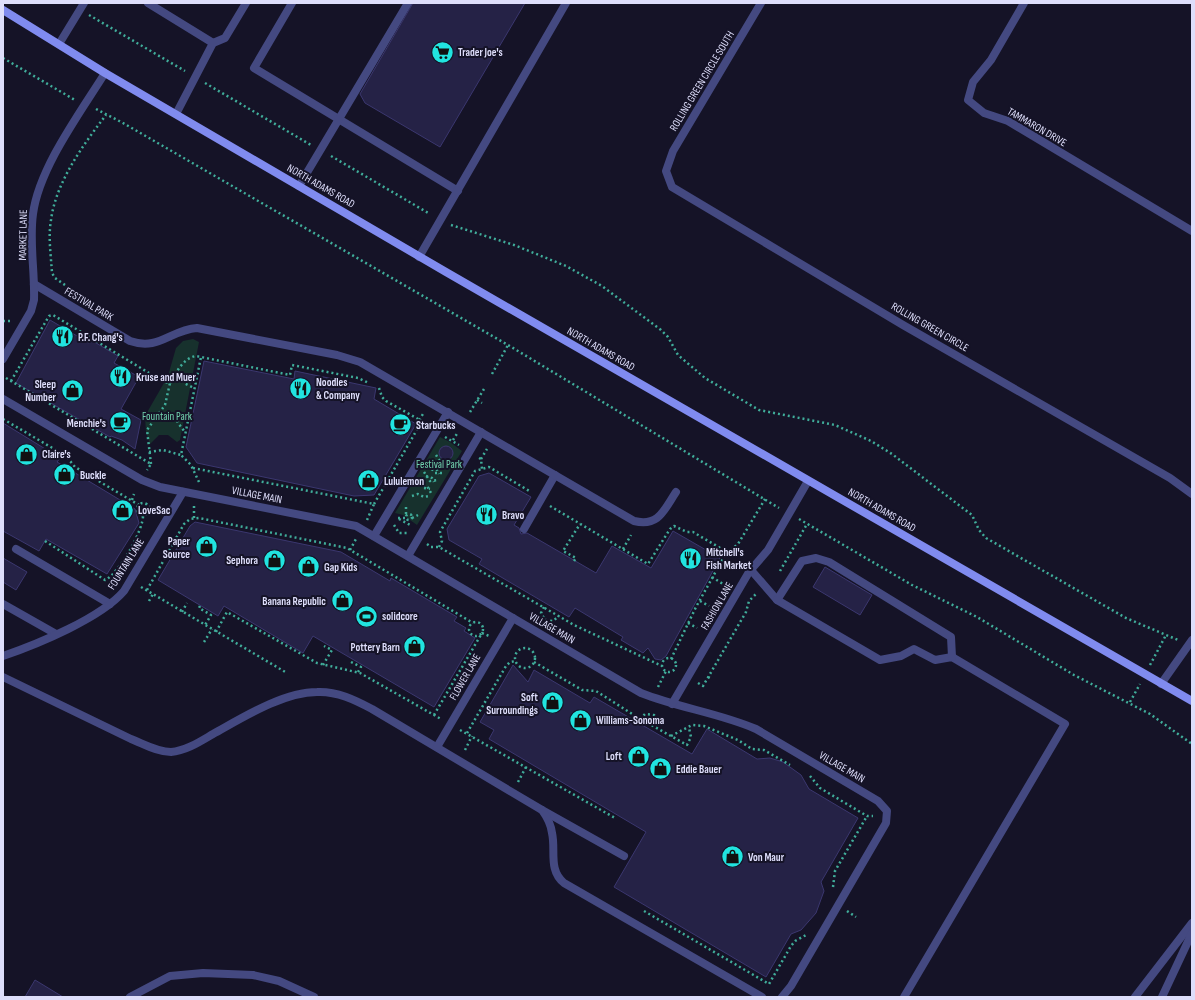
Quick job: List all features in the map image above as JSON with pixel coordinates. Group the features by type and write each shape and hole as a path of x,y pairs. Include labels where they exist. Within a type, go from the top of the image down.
{"street":[{"path":"148,3 214,42"},
{"path":"176,114 214,42 225,38 246,3"},
{"path":"292,3 254,68 458,191"},
{"path":"299,186 408,3"},
{"path":"419,257 566,3"},
{"name":"ROLLING GREEN CIRCLE SOUTH","path":"666,171 674,151 761,3"},
{"name":"TAMMARON DRIVE","path":"1024,3 991,60 973,82 968,100 984,112 1008,121 1192,231"},
{"path":"59,44 82,6"},
{"name":"NORTH ADAMS ROAD","path":"3,10 105,73 419,257 1161,684 1192,700"},
{"name":"MARKET LANE","path":"3,359 31,311 34,300 32,216 39,188 67,134 105,73"},
{"name":"ROLLING GREEN CIRCLE","path":"666,171 672,187 693,200 910,329 1170,478 1192,494"},
{"name":"FESTIVAL PARK","path":"34,284 130,341 141,345 160,342 178,332 197,328 337,355 370,366 624,516 641,522 655,520 661,516 676,492"},
{"name":"VILLAGE MAIN","path":"3,399 142,480 160,487 351,525 374,536 641,693 672,704 735,721 756,729 878,800 887,811 888,817 883,830 791,986 782,997"},
{"path":"374,536 448,412"},
{"path":"408,556 482,432"},
{"path":"524,529 555,475"},
{"name":"FASHION LANE","path":"672,704 751,570 768,550 808,481"},
{"name":"FOUNTAIN LANE","path":"3,656 91,618 110,604 124,591 183,492"},
{"path":"16,549 110,604"},
{"path":"777,600 802,561 816,558 823,560 843,570 952,637 952,657"},
{"path":"751,570 777,600 880,660 901,656 914,649 935,660 952,657 1065,724 904,997"},
{"path":"3,604 56,634"},
{"name":"FLOWER LANE","path":"437,747 513,618"},
{"path":"1161,684 1190,642"},
{"path":"3,677 131,739 162,751 177,751 184,749 280,700 306,692 342,695 357,701 542,810 624,856"},
{"path":"542,810 550,824 553,834 554,864 558,878 655,936 762,997"},
{"path":"1135,997 1192,923"},
{"path":"1162,997 1192,933"},
{"path":"130,997 170,976 203,973 253,975 279,980 314,997"}],"path":[{"path":"82,6 195,77 441,220 453,226 514,245 537,254 566,266 602,286 661,330 668,337 678,354 705,378 759,410 835,425 871,441 892,454 972,515 979,530 986,538 1126,618 1166,635 1190,642"},
{"path":"3,58 73,99"},
{"path":"100,112 508,345 772,503"},
{"path":"65,285 55,278 52,273 50,222 53,209 73,165 106,115"},
{"path":"62,289 67,281"},
{"path":"11,381 48,316 53,315 149,372"},
{"path":"3,321 12,321"},
{"path":"492,374 508,345"},
{"path":"147,470 151,464 147,430 165,405 170,383 177,372 192,356 290,375 292,366 358,378 379,388 382,397 386,401 431,426"},
{"path":"181,455 201,357"},
{"path":"177,372 184,383 194,388"},
{"path":"6,378 151,464"},
{"path":"164,382 170,383"},
{"path":"14,392 17,385"},
{"path":"470,412 484,388"},
{"path":"477,400 482,403"},
{"path":"366,520 422,414"},
{"path":"175,416 179,426 186,432"},
{"path":"3,418 66,456 75,467 139,505"},
{"path":"453,440 459,430"},
{"path":"441,435 453,440 463,448"},
{"path":"482,469 481,459 488,448"},
{"path":"149,452 163,450 181,455 193,468 199,482"},
{"path":"436,453 438,461 444,465 450,462"},
{"path":"475,455 481,459"},
{"path":"429,464 435,473 444,472"},
{"path":"439,547 442,541 440,532 475,471 489,467 531,492"},
{"path":"193,468 374,504"},
{"path":"426,468 431,469"},
{"path":"424,472 430,481 440,479 439,473"},
{"path":"422,485 421,478 426,476"},
{"path":"430,489 435,488 434,481"},
{"path":"416,486 427,486 430,489 431,495 424,497 418,494"},
{"path":"132,500 134,494"},
{"path":"671,659 712,577 727,552 738,544 765,499"},
{"path":"139,505 145,503 149,507 156,508"},
{"path":"139,505 138,512 143,515"},
{"path":"548,505 648,564 670,529 674,526 687,532 693,532 727,552"},
{"path":"194,506 194,518"},
{"path":"143,515 148,513 149,507"},
{"path":"45,541 105,580 115,573 142,527 143,515"},
{"path":"393,517 413,526 416,530"},
{"path":"146,590 184,524 194,518 350,550 473,623 481,624 482,633 434,715"},
{"path":"397,518 406,518"},
{"path":"179,521 184,524"},
{"path":"395,522 395,529 402,534 408,533 413,526"},
{"path":"778,573 806,523 905,582 977,617 1074,675 1130,702 1150,714 1192,744"},
{"path":"574,560 576,558 564,551 580,524"},
{"path":"623,549 631,535"},
{"path":"350,550 356,539"},
{"path":"424,539 431,547 439,547 558,616 662,666 666,672"},
{"path":"115,573 120,575"},
{"path":"712,577 723,584"},
{"path":"141,587 287,673"},
{"path":"698,682 703,686 746,612 749,601 758,592"},
{"path":"149,601 153,594"},
{"path":"700,601 709,606"},
{"path":"182,612 187,604"},
{"path":"200,606 199,608 211,615 205,625"},
{"path":"544,607 541,613 545,620 553,621 558,616"},
{"path":"216,632 227,612 304,656 323,665 358,672 441,719"},
{"path":"473,623 470,628 472,634 476,635 482,633 489,636"},
{"path":"688,623 697,628"},
{"path":"204,642 212,629"},
{"path":"1159,648 1166,635"},
{"path":"530,649 533,643"},
{"path":"323,665 332,650 324,646"},
{"path":"517,652 522,649 530,649"},
{"path":"530,649 534,655 534,662"},
{"path":"513,650 517,652"},
{"path":"517,652 516,661 520,666 526,667 534,662"},
{"path":"662,666 665,659 671,659 675,663 675,668 672,671 666,672"},
{"path":"467,733 506,666 510,662 516,661"},
{"path":"352,662 361,667 358,672"},
{"path":"534,662 582,690 596,691 640,719 657,727 687,745 691,737 689,728"},
{"path":"658,687 666,672"},
{"path":"708,677 712,679"},
{"path":"1130,702 1134,695"},
{"path":"640,719 648,713 654,715 657,720 657,727"},
{"path":"671,736 694,725 718,731 752,749 764,750 796,768"},
{"path":"460,729 615,818"},
{"path":"465,750 472,736"},
{"path":"518,782 526,767"},
{"path":"804,773 812,778 820,788 867,816 873,816"},
{"path":"833,889 835,871 867,816"},
{"path":"644,911 769,984 791,946 807,934"},
{"path":"846,911 856,917"}],"green space":[{"name":"Fountain Park","path":"193,339 199,342 180,440 177,442 168,435 159,435 150,444 146,432 145,416 168,376 176,348 183,341"},
{"name":"Festival Park","path":"440,437 462,451 417,525 403,515 395,513"}],"building":[{"path":"413,3 525,3 440,147 365,103 360,94"},
{"path":"50,320 89,343 91,340 118,356 114,363 139,377 121,409 141,420 135,449 122,440 111,436 110,437 16,383"},
{"path":"204,361 294,379 295,371 376,388 374,399 416,424 374,495 354,496 197,463 186,447"},
{"path":"3,423 60,458 57,462 135,509 139,523 107,574 46,539 39,551 3,531"},
{"path":"443,446 449,446 453,450 453,456 449,460 443,460 439,456 439,450"},
{"path":"489,473 531,497 514,525 519,528 521,534 527,533 596,573 612,546 651,568 673,531 720,558 666,656 661,660 655,659 648,648 643,653 621,640 623,637 575,608 569,617 479,564 482,559 449,540 447,529 479,476"},
{"path":"195,522 341,552 390,581 391,578 457,617 454,621 466,628 464,631 475,638 434,707 313,636 303,653 224,606 218,616 158,580 190,526"},
{"path":"3,558 27,572 16,590 3,582"},
{"path":"825,567 872,595 860,615 813,587"},
{"name":"Von Maur","path":"513,665 528,682 534,670 590,703 594,697 692,754 707,729 757,759 770,758 783,762 801,775 809,789 858,818 821,882 824,891 816,913 801,930 791,934 766,977 614,887 646,832 489,739 494,730 480,722"},
{"path":"35,980 63,997 25,997"}],"place":[{"name":"Trader Joe's","path":"443,52"},
{"name":"P.F. Chang's","path":"62,337"},
{"name":"Kruse and Muer","path":"121,377"},
{"name":"Noodles & Company","path":"301,388"},
{"name":"Sleep Number","path":"72,390"},
{"name":"Menchie's","path":"121,423"},
{"name":"Starbucks","path":"400,425"},
{"name":"Claire's","path":"26,454"},
{"name":"Buckle","path":"64,475"},
{"name":"Lululemon","path":"369,481"},
{"name":"LoveSac","path":"123,510"},
{"name":"Bravo","path":"487,515"},
{"name":"Paper Source","path":"206,547"},
{"name":"Mitchell's Fish Market","path":"690,558"},
{"name":"Sephora","path":"274,560"},
{"name":"Gap Kids","path":"309,567"},
{"name":"Banana Republic","path":"342,601"},
{"name":"solidcore","path":"366,616"},
{"name":"Pottery Barn","path":"415,647"},
{"name":"Soft Surroundings","path":"553,703"},
{"name":"Williams-Sonoma","path":"581,720"},
{"name":"Loft","path":"638,756"},
{"name":"Eddie Bauer","path":"660,769"},
{"name":"Von Maur","path":"733,857"}]}
